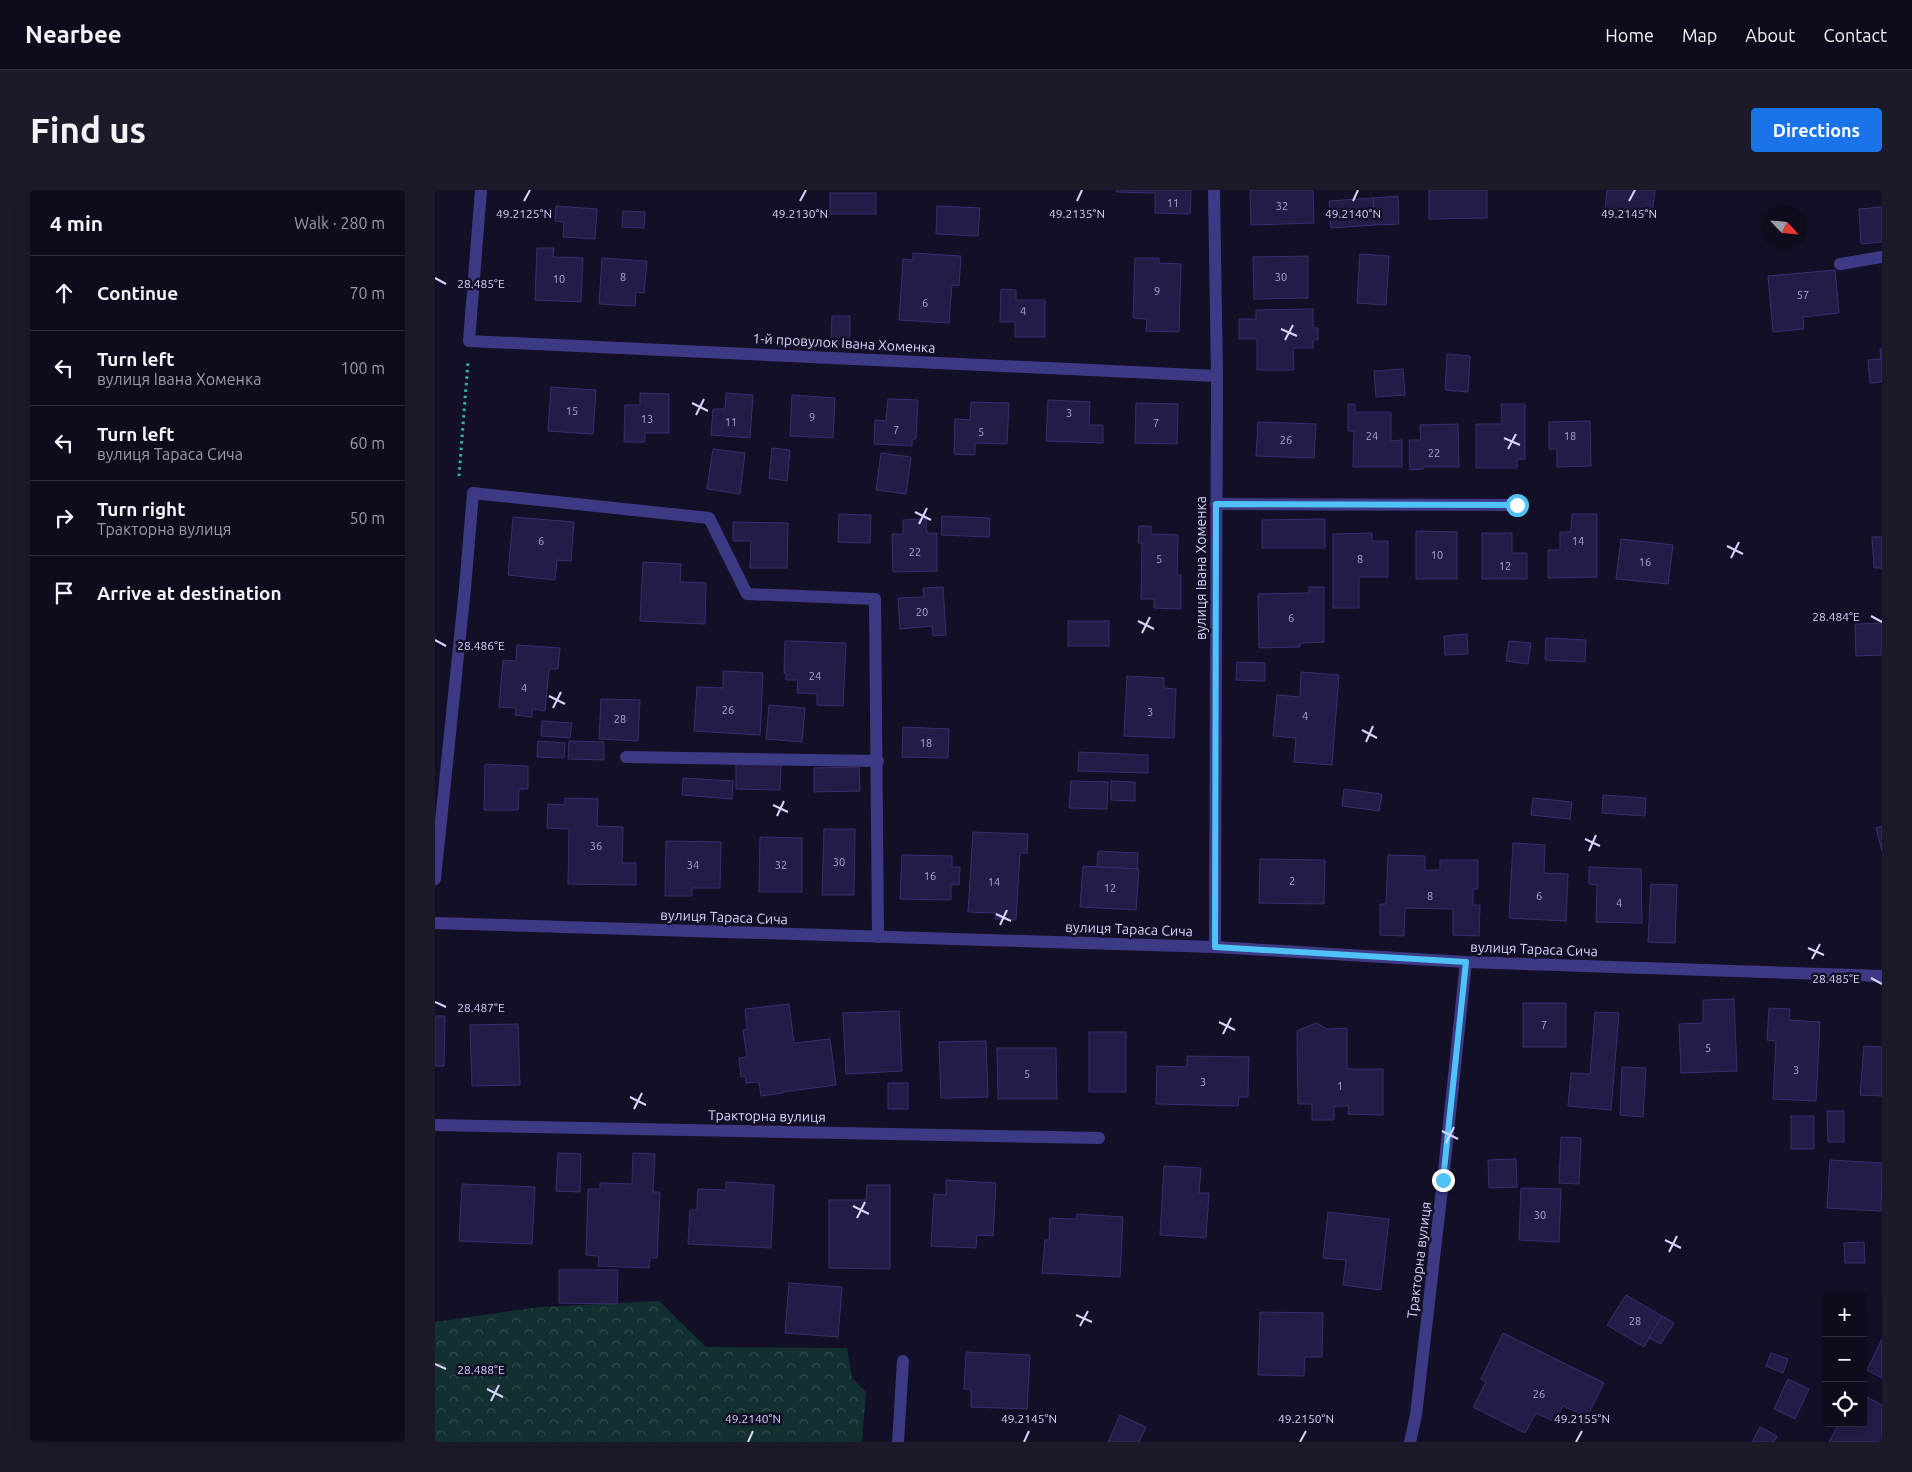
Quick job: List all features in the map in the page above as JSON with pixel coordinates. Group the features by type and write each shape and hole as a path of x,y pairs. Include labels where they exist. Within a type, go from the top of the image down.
{"street":[{"path":"469,340 481,190"},
{"name":"вулиця Івана Хоменка","path":"1214,190 1217,376 1215,947"},
{"path":"1840,264 1882,257"},
{"name":"1-й провулок Івана Хоменка","path":"469,340 1217,376"},
{"path":"435,879 473,493 709,518 747,594 875,599 878,760 878,937"},
{"path":"1216,504 1517,505"},
{"path":"626,757 878,760"},
{"name":"вулиця Тараса Сича","path":"435,923 1215,947 1466,962 1882,976"},
{"name":"Тракторна вулиця","path":"1410,1442 1416,1415 1422,1366 1466,962"},
{"name":"Тракторна вулиця","path":"435,1125 1099,1138"},
{"path":"898,1442 903,1361"}],"path":[{"path":"458,484 469,340"}],"green space":[{"path":"659,1301 706,1347 847,1348 852,1378 866,1392 862,1442 435,1442 435,1322 540,1307"}],"building":[{"path":"1116,190 1191,190 1190,214 1155,213 1155,193 1116,192"},
{"path":"1250,190 1313,190 1314,223 1251,225"},
{"path":"1429,190 1487,190 1487,218 1429,219"},
{"path":"1607,190 1655,190 1652,215 1605,210"},
{"path":"830,193 876,193 876,214 830,214"},
{"path":"1398,196 1399,224 1374,225 1373,198"},
{"path":"1373,198 1374,225 1331,228 1329,201"},
{"path":"556,206 597,209 595,239 563,237 564,222 555,221"},
{"path":"937,206 980,208 978,236 936,234"},
{"path":"1882,207 1882,242 1861,244 1859,209"},
{"path":"623,211 645,212 644,228 622,227"},
{"path":"537,248 554,248 553,257 583,258 581,302 535,300"},
{"path":"913,253 961,256 959,286 952,285 949,323 899,320 903,259 913,260"},
{"path":"1360,254 1389,256 1386,305 1357,303"},
{"path":"1308,256 1308,298 1254,299 1253,257"},
{"path":"602,258 647,261 644,293 636,292 635,306 599,304"},
{"path":"1135,258 1159,258 1159,263 1181,264 1179,332 1146,331 1147,319 1133,318"},
{"path":"1835,270 1839,313 1803,317 1804,329 1773,332 1768,276"},
{"path":"1001,289 1016,290 1016,300 1045,300 1045,337 1015,337 1015,322 1000,322"},
{"path":"1313,309 1313,328 1318,328 1318,340 1313,340 1313,348 1293,348 1294,370 1257,370 1257,339 1239,339 1239,319 1256,319 1256,310"},
{"path":"832,316 850,316 850,344 831,344"},
{"path":"1880,349 1882,349 1882,382 1870,383 1868,360 1881,359"},
{"path":"1447,354 1470,356 1468,392 1445,390"},
{"path":"1403,369 1405,395 1376,397 1374,371"},
{"path":"551,387 596,390 593,434 548,431"},
{"path":"640,393 669,394 669,433 645,433 645,442 624,442 625,405 640,405"},
{"path":"726,393 753,395 750,438 711,435 713,409 725,409"},
{"path":"792,395 835,398 833,438 790,436"},
{"path":"888,399 918,400 916,439 912,439 912,446 874,444 875,420 886,421"},
{"path":"1048,400 1090,402 1089,425 1103,425 1103,443 1046,441"},
{"path":"971,402 1009,403 1007,444 975,443 975,455 954,454 955,419 970,420"},
{"path":"1136,403 1178,404 1177,444 1135,443"},
{"path":"1348,404 1355,404 1355,412 1391,412 1391,441 1402,440 1402,467 1353,467 1354,431 1348,431"},
{"path":"1501,404 1525,404 1525,459 1517,459 1517,468 1476,468 1476,424 1502,424"},
{"path":"1590,421 1591,466 1557,467 1557,449 1549,449 1549,422"},
{"path":"1258,422 1316,424 1314,458 1256,456"},
{"path":"1458,424 1459,467 1424,467 1423,469 1410,470 1409,440 1421,440 1420,425"},
{"path":"772,448 790,450 787,481 769,478"},
{"path":"713,449 745,453 740,494 707,489"},
{"path":"881,453 911,457 906,494 876,490"},
{"path":"839,514 871,515 870,543 838,542"},
{"path":"1572,514 1597,514 1597,577 1548,578 1548,550 1560,550 1560,532 1571,532"},
{"path":"942,516 990,518 989,537 941,535"},
{"path":"513,517 574,522 571,561 557,560 555,580 508,575"},
{"path":"926,519 927,533 937,533 937,571 893,572 892,534 903,534 903,520"},
{"path":"1325,519 1325,548 1262,548 1262,520"},
{"path":"733,522 788,523 787,568 750,568 751,541 733,541"},
{"path":"1139,526 1151,526 1151,534 1178,535 1177,575 1181,575 1181,609 1154,608 1154,599 1141,599 1142,543 1138,543"},
{"path":"1416,531 1457,532 1457,579 1416,579"},
{"path":"1372,533 1372,541 1388,541 1388,577 1359,577 1359,608 1333,608 1333,534"},
{"path":"1482,533 1512,533 1512,553 1527,553 1527,579 1482,579"},
{"path":"1872,537 1882,537 1882,568 1874,568"},
{"path":"1621,539 1673,545 1668,584 1616,579"},
{"path":"643,562 681,564 680,582 706,583 705,624 640,621"},
{"path":"943,587 946,635 933,636 932,626 900,629 898,598 924,597 923,588"},
{"path":"1309,587 1324,587 1324,642 1300,643 1300,647 1259,648 1258,594 1309,593"},
{"path":"1068,621 1109,621 1109,646 1068,646"},
{"path":"1882,623 1882,655 1856,656 1855,624"},
{"path":"1467,634 1468,654 1445,655 1444,636"},
{"path":"1546,638 1586,640 1585,662 1545,660"},
{"path":"785,641 846,643 843,706 817,705 817,694 797,693 798,680 786,680 786,673 784,673"},
{"path":"1509,641 1531,643 1528,664 1506,661"},
{"path":"517,645 560,648 558,669 549,669 545,711 532,709 532,717 515,715 516,708 499,707 503,660 516,661"},
{"path":"1237,662 1265,663 1265,681 1236,680"},
{"path":"723,671 763,673 760,735 694,731 697,687 723,688"},
{"path":"1301,672 1339,675 1332,765 1294,762 1296,738 1273,736 1277,695 1300,697"},
{"path":"1127,676 1164,678 1164,688 1176,689 1174,738 1124,736"},
{"path":"601,699 640,700 638,741 599,739"},
{"path":"769,705 805,708 802,742 766,739"},
{"path":"542,721 572,723 570,738 541,736"},
{"path":"903,727 949,729 948,758 902,757"},
{"path":"538,741 565,743 564,758 537,757"},
{"path":"569,741 604,742 604,760 568,759"},
{"path":"1079,752 1148,755 1148,773 1078,771"},
{"path":"485,764 528,766 528,789 519,789 518,810 484,810"},
{"path":"736,764 781,765 780,790 736,789"},
{"path":"859,767 860,791 814,792 814,768"},
{"path":"683,778 733,781 732,799 682,795"},
{"path":"1071,781 1108,782 1107,809 1069,808"},
{"path":"1111,781 1135,782 1135,801 1111,800"},
{"path":"1344,789 1382,794 1379,811 1342,806"},
{"path":"1603,795 1646,798 1645,816 1602,813"},
{"path":"565,798 598,799 597,826 623,827 622,863 636,863 636,885 568,884 569,829 547,828 548,804 565,805"},
{"path":"1533,798 1572,802 1570,819 1531,815"},
{"path":"1882,826 1882,851 1876,828"},
{"path":"824,829 855,829 854,895 822,895"},
{"path":"973,832 1028,834 1027,853 1020,853 1016,920 995,919 996,913 968,912"},
{"path":"760,837 802,838 802,892 759,892"},
{"path":"666,841 721,842 720,888 692,888 692,896 665,896"},
{"path":"1513,843 1545,845 1544,873 1568,874 1566,921 1509,918"},
{"path":"1098,851 1138,853 1137,869 1097,867"},
{"path":"902,855 952,856 952,867 960,867 959,885 951,884 951,900 900,899"},
{"path":"1388,855 1425,856 1425,870 1440,870 1440,860 1478,860 1478,889 1473,889 1473,905 1480,905 1479,936 1453,935 1453,909 1405,908 1404,936 1380,935 1380,904 1386,904"},
{"path":"1260,859 1325,860 1324,904 1259,903"},
{"path":"1083,866 1139,869 1136,910 1080,907"},
{"path":"1589,867 1641,869 1642,923 1596,922 1597,885 1589,884"},
{"path":"1651,884 1677,885 1675,943 1648,942"},
{"path":"1734,999 1737,1071 1681,1073 1679,1024 1703,1023 1703,1000"},
{"path":"1523,1003 1566,1003 1566,1047 1523,1047"},
{"path":"789,1004 794,1043 830,1039 836,1085 761,1096 759,1082 746,1083 745,1076 741,1077 739,1058 747,1057 743,1030 747,1029 745,1009"},
{"path":"1769,1008 1790,1009 1789,1020 1820,1022 1816,1101 1773,1099 1776,1041 1767,1040"},
{"path":"899,1011 902,1071 846,1074 843,1013"},
{"path":"1595,1012 1619,1013 1611,1110 1568,1106 1571,1073 1590,1074"},
{"path":"435,1016 445,1016 444,1066 435,1066"},
{"path":"1316,1023 1327,1029 1347,1028 1347,1069 1383,1069 1383,1115 1348,1114 1349,1106 1334,1106 1334,1120 1312,1120 1312,1104 1298,1104 1297,1031"},
{"path":"518,1024 520,1085 472,1086 470,1025"},
{"path":"1089,1032 1126,1032 1126,1092 1089,1092"},
{"path":"986,1041 988,1097 941,1098 939,1042"},
{"path":"1864,1046 1882,1047 1882,1096 1860,1095"},
{"path":"997,1048 1056,1048 1057,1099 998,1099"},
{"path":"1187,1056 1249,1057 1248,1097 1239,1097 1238,1106 1156,1104 1157,1066 1187,1067"},
{"path":"1622,1067 1646,1068 1643,1117 1620,1115"},
{"path":"888,1083 908,1083 908,1109 888,1109"},
{"path":"1827,1111 1844,1111 1844,1142 1828,1142"},
{"path":"1791,1116 1814,1116 1814,1149 1791,1149"},
{"path":"1561,1137 1581,1138 1579,1184 1559,1183"},
{"path":"558,1153 581,1154 580,1192 556,1191"},
{"path":"633,1153 655,1154 653,1192 660,1192 657,1258 650,1258 649,1268 598,1266 599,1256 586,1255 588,1189 600,1189 600,1183 632,1184"},
{"path":"1516,1159 1517,1187 1489,1188 1488,1160"},
{"path":"1830,1160 1882,1163 1881,1211 1827,1208"},
{"path":"1164,1166 1201,1168 1199,1193 1209,1193 1206,1238 1160,1235"},
{"path":"946,1180 996,1183 993,1236 977,1235 976,1248 931,1246 934,1194 946,1195"},
{"path":"726,1182 774,1185 771,1248 688,1244 690,1210 697,1210 698,1189 726,1190"},
{"path":"462,1184 535,1187 532,1244 459,1241"},
{"path":"867,1185 890,1185 890,1269 829,1268 829,1200 866,1200"},
{"path":"1521,1188 1561,1189 1559,1242 1519,1240"},
{"path":"1328,1212 1389,1219 1381,1290 1343,1285 1346,1260 1323,1258"},
{"path":"1077,1214 1123,1217 1120,1277 1042,1273 1045,1240 1049,1240 1050,1218 1077,1219"},
{"path":"1864,1242 1865,1263 1845,1263 1844,1243"},
{"path":"559,1270 618,1270 617,1304 559,1303"},
{"path":"789,1283 842,1287 838,1337 785,1333"},
{"path":"1626,1295 1662,1316 1644,1347 1607,1325"},
{"path":"1260,1312 1323,1313 1322,1357 1305,1357 1304,1376 1258,1375"},
{"path":"1662,1316 1674,1323 1661,1344 1649,1338"},
{"path":"1503,1333 1604,1383 1587,1417 1563,1406 1555,1422 1536,1413 1525,1433 1473,1407 1486,1382 1481,1379"},
{"path":"1882,1339 1882,1378 1867,1370"},
{"path":"966,1352 1030,1355 1027,1409 971,1407 971,1389 964,1389"},
{"path":"1771,1353 1788,1359 1783,1373 1766,1366"},
{"path":"1788,1379 1809,1389 1795,1419 1774,1409"},
{"path":"1867,1397 1882,1405 1882,1442 1829,1442 1837,1427 1867,1427"},
{"path":"1120,1415 1146,1427 1139,1442 1108,1442"},
{"path":"1760,1427 1777,1436 1774,1442 1752,1442"}],"route":[{"path":"1443,1180 1466,962 1215,947 1216,504 1517,505"}]}
